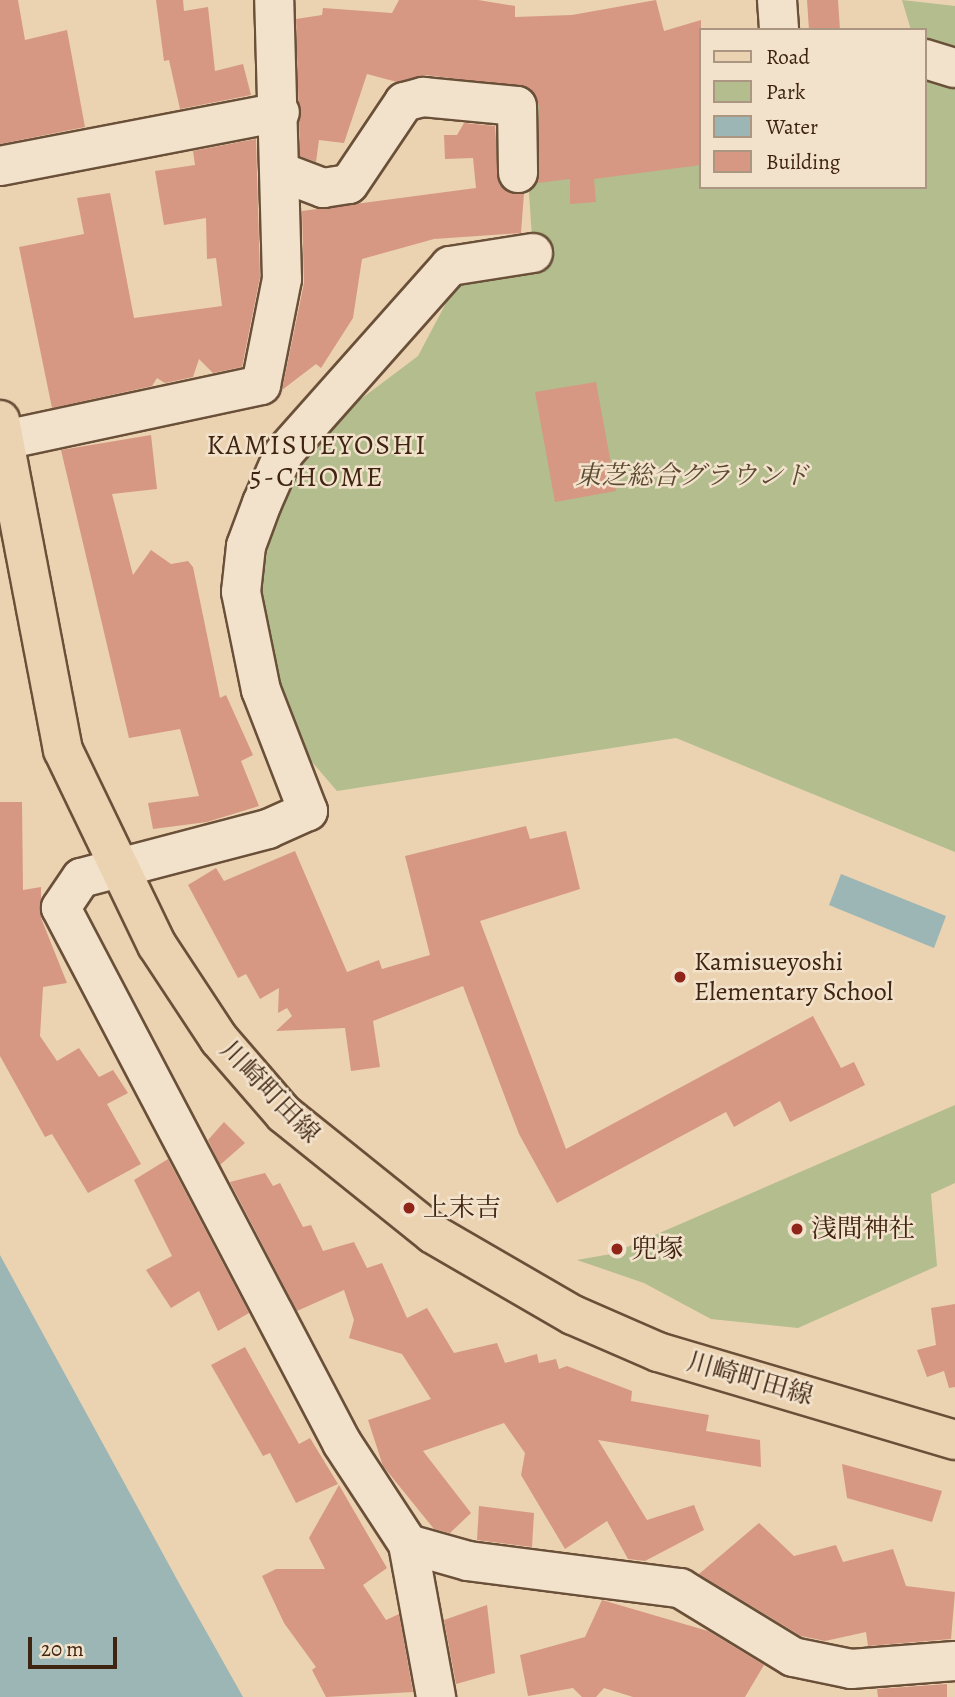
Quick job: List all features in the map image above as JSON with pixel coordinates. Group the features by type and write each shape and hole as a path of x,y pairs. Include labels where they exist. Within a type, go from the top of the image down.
{"main road":[{"name":"川崎町田線","path":"1,434 64,750 114,867 219,1039 276,1105 433,1234 573,1315 658,1352 955,1440"}],"street":[{"path":"1,434 261,385 282,279 280,112 274,0"},
{"path":"777,0 779,28"},
{"path":"927,61 955,68"},
{"path":"281,172 323,188 349,184 404,102 423,97 517,106 518,173"},
{"path":"0,166 280,112"},
{"path":"436,1697 408,1544 342,1443 67,928 61,908 68,891 82,878 114,867 268,829 308,811 261,690 241,592 246,546 262,503 284,453 450,266 533,253"},
{"path":"408,1544 468,1561 680,1588 793,1657 851,1669 955,1661"}],"green space":[{"path":"902,0 955,6 955,56 927,45 927,28 910,28"},
{"name":"東芝総合グラウンド","path":"699,72 699,189 927,189 927,73 955,80 955,852 676,738 337,791 306,755 272,657 259,593 272,529 298,470 337,417 418,356 455,286 493,268 534,267 523,104 657,89"},
{"path":"955,1105 955,1183 931,1194 937,1266 798,1328 711,1319 644,1283 577,1260 611,1254"}],"water":[{"path":"841,874 946,916 934,948 829,905"},
{"path":"0,1255 180,1585 243,1697 0,1697"}],"building":[{"path":"0,0 18,0 25,40 67,30 85,127 0,144"},
{"path":"156,0 183,0 184,11 208,7 215,71 243,64 251,95 180,109 169,60 164,61"},
{"path":"399,0 478,0 515,6 515,17 572,15 656,0 664,31 701,20 699,165 594,179 596,202 570,204 570,179 537,183 539,106 530,88 425,75 397,82 367,74 344,143 319,140 316,162 300,156 296,19 322,15 323,8 392,13"},
{"path":"807,0 838,0 840,28 809,28"},
{"path":"464,123 495,126 499,184 524,193 521,233 434,239 362,259 353,318 321,368 316,364 282,390 304,283 302,211 476,188 473,158 445,159 444,135 457,135"},
{"path":"256,139 260,277 242,367 213,373 199,359 193,377 165,383 157,378 152,386 52,408 19,247 84,234 77,198 110,193 134,318 222,306 216,258 207,259 206,218 164,225 155,171 195,165 193,151"},
{"path":"596,382 616,491 555,502 535,392"},
{"path":"151,435 157,489 112,494 133,575 151,550 171,564 188,561 193,567 220,698 226,695 253,755 241,761 259,806 207,822 153,829 148,803 199,796 180,729 129,738 61,450"},
{"path":"0,802 22,802 23,890 41,887 41,918 67,983 43,987 40,1036 57,1061 79,1048 99,1077 113,1070 128,1093 107,1104 141,1164 88,1193 52,1134 45,1137 0,1056"},
{"path":"526,826 530,839 566,831 580,889 480,921 566,1149 813,1016 841,1068 854,1062 865,1085 790,1122 780,1101 734,1127 726,1112 557,1203 519,1134 463,986 373,1021 380,1067 351,1071 345,1028 276,1031 292,1016 287,1008 278,1013 279,988 260,999 246,974 238,978 188,885 216,868 224,881 295,851 347,972 379,960 382,969 430,955 405,856"},
{"path":"224,1122 245,1143 220,1165 208,1140"},
{"path":"168,1159 249,1313 218,1331 199,1291 171,1308 146,1270 172,1256 134,1180"},
{"path":"265,1173 273,1186 280,1183 303,1227 311,1225 323,1251 354,1242 367,1268 382,1263 407,1318 427,1308 454,1353 497,1343 505,1363 537,1354 539,1363 556,1359 559,1369 567,1366 632,1391 631,1401 709,1415 706,1431 760,1440 761,1467 598,1440 647,1520 694,1505 704,1530 645,1561 628,1559 607,1521 565,1549 521,1475 525,1453 504,1423 423,1451 471,1513 450,1533 434,1529 383,1466 368,1420 431,1399 402,1354 349,1338 354,1320 344,1290 297,1311 230,1182"},
{"path":"955,1304 955,1387 949,1388 944,1371 927,1377 917,1350 936,1345 931,1308"},
{"path":"245,1347 299,1444 310,1438 338,1484 296,1503 270,1453 263,1456 211,1365"},
{"path":"842,1464 942,1491 932,1522 847,1498"},
{"path":"339,1485 387,1568 363,1585 386,1620 399,1614 413,1692 326,1697 312,1670 316,1667 284,1623 262,1576 276,1569 325,1569 309,1538"},
{"path":"479,1506 534,1513 532,1547 477,1540"},
{"path":"759,1523 794,1556 836,1545 843,1562 893,1549 906,1586 955,1592 951,1639 868,1646 866,1632 825,1641 801,1636 699,1574"},
{"path":"602,1600 708,1631 764,1665 745,1697 633,1697 604,1688 596,1697 582,1697 573,1688 528,1696 520,1655 585,1637"},
{"path":"487,1605 495,1673 456,1684 444,1620"},
{"path":"947,1684 947,1697 878,1697 877,1689"}],"place":[{"name":"Kamisueyoshi Elementary School","path":"680,977"},
{"name":"上末吉","path":"409,1208"},
{"name":"浅間神社","path":"797,1229"},
{"name":"兜塚","path":"617,1249"}],"district":[{"name":"KAMISUEYOSHI 5-CHOME","path":"317,461"}]}
